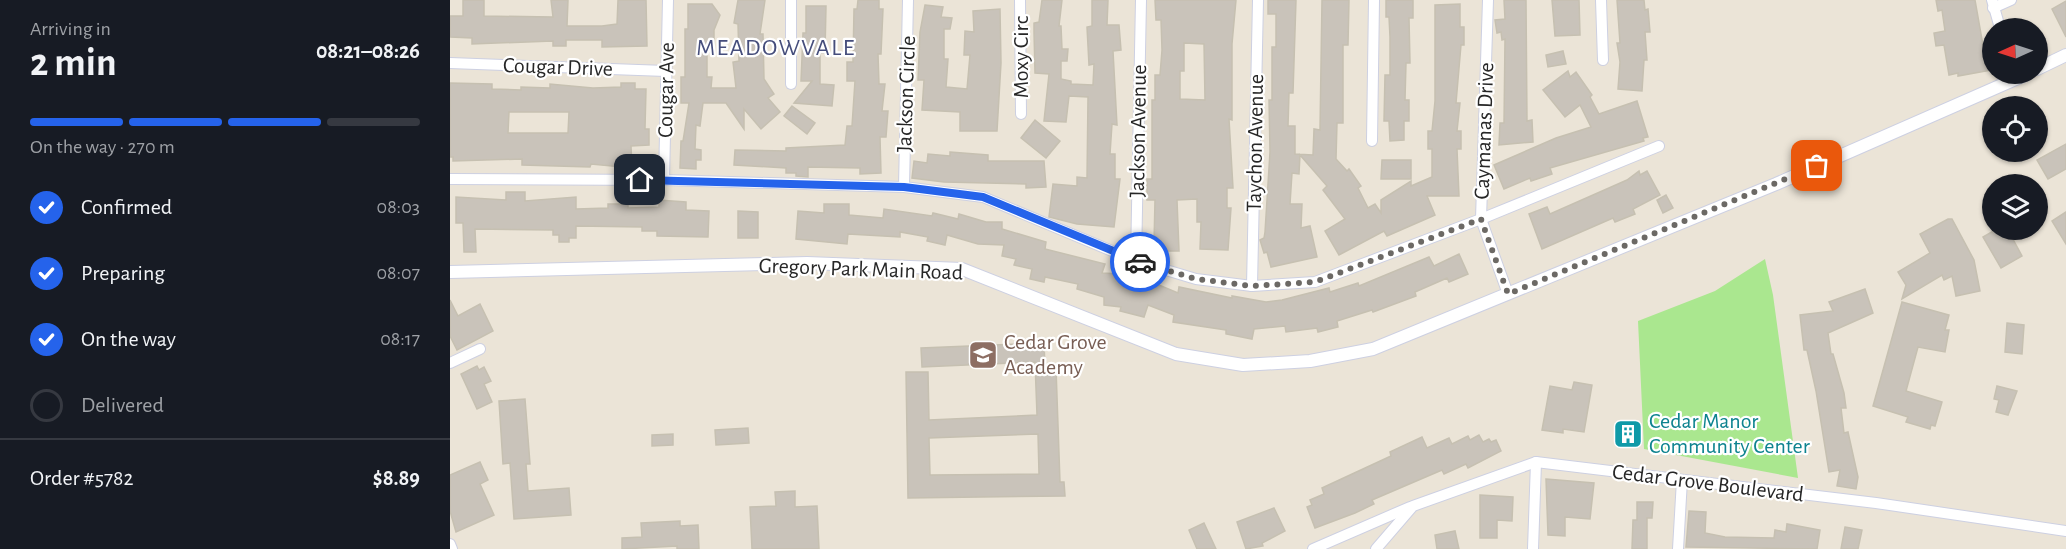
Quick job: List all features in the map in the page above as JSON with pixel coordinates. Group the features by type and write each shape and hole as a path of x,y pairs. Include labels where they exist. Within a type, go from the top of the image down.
{"street":[{"name":"Cougar Ave","path":"664,180 668,0"},
{"path":"790,0 791,84"},
{"name":"Jackson Circle","path":"904,187 908,0"},
{"name":"Moxy Circ","path":"1020,0 1021,114"},
{"name":"Jackson Avenue","path":"1136,261 1141,0"},
{"name":"Taychon Avenue","path":"1252,286 1258,0"},
{"path":"1372,141 1374,0"},
{"name":"Caymanas Drive","path":"1488,0 1481,219 1508,294"},
{"path":"1601,0 1603,60"},
{"path":"1993,4 2011,0"},
{"path":"2048,64 2066,55"},
{"name":"Cougar Drive","path":"450,63 666,71"},
{"name":"Gregory Park Main Road","path":"450,272 807,263 962,269 1176,354 1243,364 1310,361 1373,349 1776,184 2000,84"},
{"path":"450,179 664,180 904,187 983,197 1136,261 1196,279 1252,286 1315,282 1481,219 1659,146"},
{"path":"450,363 480,349"},
{"path":"1533,549 1536,462"},
{"name":"Cedar Grove Boulevard","path":"1376,549 1413,506 1536,462 1876,503 2066,531"},
{"path":"1678,549 1682,480"},
{"path":"1313,549 1413,506"},
{"path":"450,544 452,549"}],"green space":[{"path":"1765,259 1773,295 1798,478 1644,449 1638,321 1715,291"}],"building":[{"path":"463,0 484,0 484,16 553,17 551,0 568,0 567,26 602,26 617,24 618,0 646,0 647,46 602,47 602,40 566,40 566,46 553,46 553,41 472,44 472,38 450,37 450,16 463,16"},
{"path":"738,0 765,0 760,34 763,34 764,79 774,94 768,98 780,112 761,129 744,109 744,129 726,103 703,103 700,126 696,125 695,149 701,150 701,160 696,160 696,169 680,168 681,141 683,141 689,103 681,103 681,77 685,77 685,29 688,29 688,4 712,4 720,15 714,30 714,49 707,49 707,77 712,77 711,88 736,88 733,62 739,61 738,24 734,23"},
{"path":"858,0 879,0 879,9 883,9 881,54 878,54 879,84 885,84 882,111 888,111 886,137 880,137 881,173 860,174 860,168 808,167 808,177 786,173 786,168 734,165 735,150 786,151 786,148 845,145 847,126 852,126 855,81 847,81 847,62 853,62 854,9 857,9"},
{"path":"1042,0 1062,0 1059,26 1061,26 1062,49 1068,49 1067,61 1061,61 1061,79 1071,81 1071,84 1093,85 1094,64 1089,65 1087,27 1092,26 1092,0 1108,0 1107,25 1119,25 1121,50 1113,51 1117,125 1112,124 1110,154 1115,154 1115,179 1120,179 1114,227 1077,224 1049,217 1053,184 1077,186 1077,177 1087,178 1088,97 1069,96 1066,122 1044,121 1049,74 1035,73 1034,32 1034,23 1039,22"},
{"path":"1155,0 1236,0 1232,44 1232,120 1229,119 1233,188 1227,188 1227,208 1231,208 1228,250 1200,249 1201,222 1197,222 1197,199 1177,200 1179,251 1163,251 1163,244 1154,243 1155,200 1147,200 1147,179 1152,179 1152,100 1155,100 1155,75 1160,75 1162,50 1161,20 1156,20","holes":["1184,43 1204,44 1205,100 1180,99 1180,71 1184,71"]},
{"path":"1268,0 1296,0 1293,93 1289,93 1288,126 1295,126 1295,154 1313,155 1314,129 1320,130 1322,0 1349,0 1348,45 1343,45 1343,123 1337,123 1336,159 1347,171 1349,169 1361,186 1358,188 1368,208 1375,204 1381,213 1381,200 1411,181 1411,186 1432,177 1432,149 1428,149 1428,131 1432,131 1435,101 1435,5 1460,4 1460,27 1464,27 1464,45 1461,45 1456,103 1460,103 1457,131 1461,131 1461,149 1457,149 1459,196 1427,196 1435,215 1387,236 1384,231 1339,255 1325,231 1345,219 1323,190 1327,186 1300,155 1299,174 1292,173 1290,204 1302,204 1301,228 1310,226 1317,257 1271,267 1267,252 1264,253 1260,240 1264,238 1265,232 1270,152 1269,100 1272,100 1272,47 1276,47 1276,14 1268,14"},
{"path":"1386,0 1413,0 1413,18 1409,18 1410,63 1406,63 1405,100 1409,100 1409,121 1404,121 1404,140 1390,141 1389,121 1384,121 1385,75 1390,75 1389,17 1386,17"},
{"path":"1504,0 1526,0 1527,121 1532,120 1533,142 1499,145 1500,123 1504,123 1505,39 1502,40 1501,32 1497,33 1495,20 1505,19"},
{"path":"1552,0 1579,0 1580,35 1555,36"},
{"path":"1617,0 1644,0 1645,10 1648,9 1650,32 1645,32 1647,60 1644,60 1642,91 1618,89 1620,62 1617,43 1620,43"},
{"path":"1936,0 1975,0 1982,40 1982,72 1958,76 1958,73 1949,75 1944,45 1936,46 1934,33 1945,31 1942,10 1938,11"},
{"path":"2066,1 2066,37 2052,9"},
{"path":"925,5 943,7 941,17 952,18 950,29 944,29 944,59 948,59 946,87 967,89 970,55 964,55 965,31 974,32 973,11 1000,9 1001,63 997,131 960,131 960,112 922,110 924,80 918,80 920,32"},
{"path":"806,6 826,6 825,53 820,53 820,84 834,85 832,106 794,103 812,81 801,81"},
{"path":"1563,51 1566,64 1548,67 1546,55"},
{"path":"1568,71 1570,77 1576,72 1592,95 1590,97 1599,114 1637,101 1648,137 1643,138 1644,141 1550,168 1552,174 1531,181 1530,178 1504,189 1494,165 1556,138 1591,127 1580,105 1565,117 1543,90"},
{"path":"450,83 492,84 492,89 521,90 521,87 550,88 550,84 593,88 621,87 621,83 635,83 635,89 646,89 645,129 649,129 649,145 631,146 632,168 591,164 590,167 522,165 522,159 453,161 453,157 450,157","holes":["509,112 569,112 568,133 508,133"]},
{"path":"792,106 815,123 807,134 784,116"},
{"path":"1035,120 1060,141 1046,158 1021,138"},
{"path":"2066,144 2066,169 2048,179 2048,174 2045,174 2038,162 2048,162 2048,154"},
{"path":"950,152 988,155 988,161 1044,161 1046,187 1026,188 1026,184 944,182 912,178 914,161 927,163 928,154 950,156"},
{"path":"1382,160 1411,160 1411,179 1381,179"},
{"path":"1639,171 1640,175 1647,171 1660,195 1633,209 1635,214 1615,222 1613,218 1542,249 1529,214 1547,207 1550,214 1627,180"},
{"path":"506,192 525,192 525,201 576,197 576,209 608,208 608,204 628,204 628,208 659,207 659,200 686,202 686,210 709,211 708,237 657,236 657,231 642,231 642,227 576,226 576,238 569,238 569,242 559,242 559,235 553,235 553,230 475,229 476,252 464,252 463,223 456,223 456,197 506,200"},
{"path":"1666,195 1673,208 1663,213 1657,200"},
{"path":"824,204 849,204 849,215 883,218 884,209 932,216 933,213 958,219 959,214 986,222 1002,222 1002,229 1046,242 1045,249 1105,264 1102,273 1122,274 1178,293 1179,287 1232,298 1232,296 1266,302 1282,300 1329,288 1330,292 1358,283 1359,286 1429,257 1434,266 1459,254 1468,274 1449,282 1447,278 1415,292 1416,296 1373,312 1372,310 1337,321 1338,327 1318,332 1317,328 1286,332 1285,326 1254,329 1252,339 1226,334 1226,330 1173,322 1174,315 1148,305 1144,317 1120,311 1121,307 1104,305 1104,297 1077,289 1078,284 1045,277 1044,282 1030,279 1032,269 1014,265 1016,259 1002,256 1004,245 978,244 947,235 945,245 927,241 928,237 900,232 900,237 848,234 847,244 796,239 798,211 824,213"},
{"path":"738,211 758,212 758,238 738,238"},
{"path":"2066,212 2066,244 2052,221"},
{"path":"1952,219 1974,260 1980,291 1956,296 1952,276 1944,280 1942,275 1902,299 1906,285 1898,272 1930,253 1920,234"},
{"path":"1985,240 2013,240 2022,256 2001,268"},
{"path":"1865,289 1873,313 1828,333 1831,354 1833,354 1844,393 1846,408 1841,408 1844,433 1848,432 1858,477 1856,489 1837,486 1840,470 1829,472 1816,391 1807,350 1804,350 1800,315 1833,311 1829,302"},
{"path":"450,300 458,316 480,304 493,331 457,350 450,336"},
{"path":"1902,302 1949,315 1945,330 1949,330 1945,352 1918,347 1906,391 1942,402 1935,426 1931,425 1930,429 1906,422 1908,417 1873,406"},
{"path":"2007,323 2024,325 2022,354 2005,352"},
{"path":"1044,343 1045,368 1056,368 1060,482 1064,482 1065,496 908,498 906,372 928,372 929,420 1037,415 1035,362 922,367 921,348","holes":["1038,434 1039,474 930,475 929,438"]},
{"path":"477,366 479,370 484,367 491,381 484,384 492,402 477,409 461,374"},
{"path":"1574,382 1592,385 1584,432 1563,429 1563,433 1542,430 1550,386 1572,390"},
{"path":"1997,386 2017,391 2008,415 1996,412 1999,400 1994,399"},
{"path":"525,399 530,464 526,464 528,491 569,488 571,515 514,519 510,463 503,464 499,401"},
{"name":"Cedar Manor Community Center","path":"1621,424 1637,426 1635,443 1619,441"},
{"path":"748,428 749,443 716,445 715,430"},
{"path":"673,434 673,445 652,446 652,435"},
{"path":"1479,435 1483,442 1489,439 1491,442 1496,440 1501,451 1468,468 1466,464 1444,474 1442,470 1372,500 1374,504 1355,513 1315,528 1307,507 1312,505 1310,500 1324,494 1322,488 1391,456 1390,452 1422,437 1427,448 1449,438 1452,444 1468,436 1470,440"},
{"path":"480,462 488,480 480,484 494,515 456,532 450,511 450,475"},
{"path":"1546,479 1594,483 1590,519 1565,517 1565,536 1548,535"},
{"path":"795,491 795,507 817,506 819,549 752,549 750,507 776,506 775,492"},
{"path":"1480,495 1513,497 1512,521 1497,520 1497,538 1480,538"},
{"path":"1637,502 1653,502 1652,518 1647,518 1647,549 1632,549 1633,520 1637,520"},
{"path":"1274,508 1285,531 1262,543 1263,546 1246,549 1237,522"},
{"path":"1689,511 1706,512 1705,533 1725,537 1774,538 1775,530 1786,532 1787,524 1820,530 1817,549 1686,547"},
{"path":"680,521 680,526 698,525 699,549 677,549 677,546 622,549 622,538 642,537 641,523"},
{"path":"1204,523 1216,549 1197,549 1189,530"},
{"path":"1845,527 1862,530 1858,549 1841,549"},
{"path":"1455,531 1459,549 1437,549 1435,535"}],"way so far":[{"path":"1140,262 1196,279 1252,286 1315,282 1481,219 1508,294 1817,166"}],"place":[{"name":"Cedar Grove Academy","path":"983,355"},
{"name":"Cedar Manor Community Center","path":"1628,434"}],"district":[{"name":"MEADOWVALE","path":"776,48"}],"route":[{"path":"640,180 904,187 983,197 1140,262"}]}
